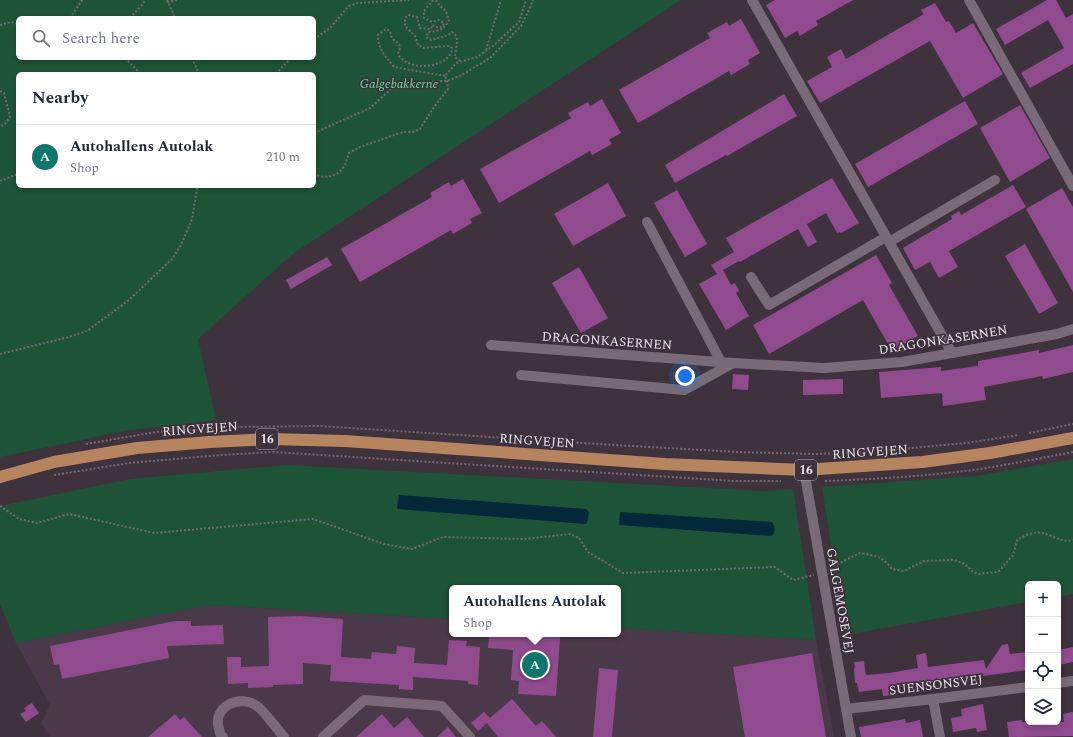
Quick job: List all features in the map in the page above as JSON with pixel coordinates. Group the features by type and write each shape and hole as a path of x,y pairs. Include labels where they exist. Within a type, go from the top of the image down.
{"main road":[{"name":"RINGVEJEN","path":"0,477 54,462 137,448 270,439 345,441 665,464 804,476 990,453 1073,438"}],"street":[{"path":"752,0 952,352"},
{"path":"969,0 1073,186"},
{"path":"751,277 768,305 995,180"},
{"path":"647,222 721,362"},
{"name":"DRAGONKASERNEN","path":"491,346 824,368 902,362 1073,330"},
{"path":"521,375 684,390 733,363"},
{"name":"GALGEMOSEVEJ","path":"804,476 851,737"},
{"path":"1061,683 1073,681"},
{"name":"SUENSONSVEJ","path":"846,709 1025,687"},
{"path":"934,699 940,737"},
{"path":"323,737 364,700 442,706 470,737"},
{"path":"223,737 221,736 218,725 221,711 230,703 243,701 258,706 284,737"}],"path":[{"path":"71,16 82,0"},
{"path":"132,16 145,0"},
{"path":"173,16 167,1 178,0"},
{"path":"316,38 330,28 349,6 358,3 409,0"},
{"path":"433,0 424,11 424,18 432,22 439,20 444,23 443,26 439,28 432,25 430,29 420,28 417,17 408,15 405,18 406,26 415,36 418,45 423,48 449,46 452,48 451,55 445,61 427,66 409,64 399,57 398,54 401,46 400,43 392,39 390,31 386,29 378,35 379,48 394,67 445,76"},
{"path":"436,0 440,6 446,10 449,21 440,31 428,32 426,37 431,40 455,32 457,35 457,41 455,57 460,61"},
{"path":"485,51 501,0"},
{"path":"445,76 456,63 477,57 519,22 526,0"},
{"path":"316,132 370,108 392,88 407,83 447,81 460,76 490,58 521,26 533,0"},
{"path":"0,25 11,22 16,23"},
{"path":"127,60 139,72"},
{"path":"193,60 198,72"},
{"path":"278,72 289,60"},
{"path":"316,175 319,177 327,178 337,174 344,167 349,153 360,147 403,132 413,132 420,129 434,106 448,89 445,76"},
{"path":"0,91 4,93 10,117 4,125 0,126"},
{"path":"0,181 16,175"},
{"path":"0,354 69,337 87,331 129,300 172,259 181,245 192,219 197,189"},
{"path":"80,446 156,432 235,427 319,426 661,447 816,454 868,452 966,443 1022,435 1073,424"},
{"path":"53,475 129,463 273,452 734,481 781,481"},
{"path":"804,476 880,479 980,469 1073,452"},
{"path":"0,506 19,519 37,523 69,514 154,532 313,519 384,544 412,549 443,537 525,539 570,534 578,538 588,552 623,573 775,567 793,580 822,573 860,553 877,557 885,561 892,569 904,570 924,561 954,560 965,564 973,572 978,574 999,570 1013,555 1017,540 1030,534 1041,533 1057,539 1068,541 1073,540"}],"shaded area":[{"path":"210,605 449,619 449,637 621,637 621,628 816,640 834,737 50,737 41,723 50,705 16,643"}],"green space":[{"name":"Galgebakkerne","path":"0,0 681,0 294,253 198,339 216,420 124,431 0,457"},
{"path":"1073,459 1073,594 1061,596 1061,581 1025,581 1025,603 845,635 822,487 977,476"},
{"path":"288,465 761,491 793,489 816,640 621,628 621,585 449,585 449,619 210,605 16,643 0,604 0,506 130,479"}],"water":[{"path":"399,495 586,509 589,512 586,524 397,509"},
{"path":"620,512 772,522 775,531 772,536 619,525"}],"building":[{"path":"775,0 853,0 816,21 818,25 800,36 797,31 785,38 766,5"},
{"path":"1047,0 1056,0 1066,18 1073,14 1073,64 1030,88 1021,73 1064,48 1048,20 1005,45 996,29"},
{"path":"935,3 946,22 949,21 956,33 973,23 1003,74 963,98 930,41 820,103 807,81 832,67 827,57 841,49 846,59 924,14 921,10"},
{"path":"741,19 760,53 748,60 750,64 731,75 729,71 638,123 619,90 710,38 707,33 727,22 729,26"},
{"path":"784,94 797,116 727,156 726,155 675,183 665,165"},
{"path":"602,99 621,133 609,140 612,144 592,155 590,151 499,203 480,169 571,118 568,113 588,102 590,106"},
{"path":"965,101 978,124 868,187 855,164"},
{"path":"1020,105 1050,158 1010,182 980,128"},
{"path":"832,178 859,223 841,233 837,233 826,213 807,224 817,242 808,247 798,229 723,270 731,285 735,283 739,291 736,293 749,316 726,330 699,284 717,274 711,265 734,252 726,238"},
{"path":"463,179 482,213 470,219 472,223 453,234 451,230 360,282 341,249 432,197 430,193 449,182 451,186"},
{"path":"608,183 626,216 573,246 554,214"},
{"path":"1013,185 1026,207 949,251 958,267 939,278 930,262 915,270 903,248 952,219 951,216 959,211 961,215"},
{"path":"1062,188 1073,207 1073,292 1026,209"},
{"path":"677,190 707,244 685,257 654,203"},
{"path":"1025,244 1058,303 1039,314 1005,256"},
{"path":"876,255 892,283 889,285 918,336 892,351 863,300 769,354 753,325"},
{"path":"327,257 332,265 291,289 286,280"},
{"path":"579,267 608,318 581,333 552,283"},
{"path":"1073,345 1073,372 1043,379 1042,376 984,387 986,400 943,406 942,393 881,398 879,372 941,367 941,371 978,366 978,361 1039,350 1039,353"},
{"path":"733,374 749,375 748,390 732,389"},
{"path":"843,379 843,394 803,395 803,380"},
{"path":"300,616 343,619 341,657 371,659 372,652 396,654 397,646 415,648 414,663 447,665 449,640 467,641 466,646 480,647 478,685 468,684 468,681 413,677 413,690 399,689 399,685 330,681 331,665 303,663 303,684 248,688 248,683 228,684 227,657 241,657 241,667 269,666 268,617"},
{"path":"175,621 191,621 191,626 223,625 224,644 167,646 169,658 62,679 59,664 54,665 50,646"},
{"path":"489,637 560,637 556,696 518,694 519,681 511,680 513,650 488,648"},
{"path":"1008,644 1010,654 1025,652 1025,670 893,688 894,695 883,696 882,689 859,692 857,683 855,683 854,662 864,661 866,675 889,673 918,668 916,655 926,653 928,667 984,660 986,669 1002,645"},
{"path":"1073,647 1073,662 1061,664 1061,649"},
{"path":"812,653 826,737 745,737 733,667"},
{"path":"599,668 618,670 612,737 593,737"},
{"path":"512,699 536,726 542,721 556,737 498,737 487,723 478,731 471,723 484,712 490,718"},
{"path":"32,703 39,713 26,722 20,714 26,711 24,708"},
{"path":"983,704 987,730 977,732 976,728 953,732 951,718 962,716 961,709"},
{"path":"1073,712 1073,736 1009,737 1007,722 1022,720 1022,722 1025,722 1025,725 1061,725 1061,722 1064,722 1063,714"},
{"path":"175,714 180,720 184,717 202,737 148,737"},
{"path":"382,714 394,728 407,717 424,737 356,737"},
{"path":"905,719 906,723 920,720 923,737 861,737 859,727"},
{"path":"448,727 456,737 437,737"}],"place":[{"name":"Autohallens Autolak","path":"535,665"}]}
